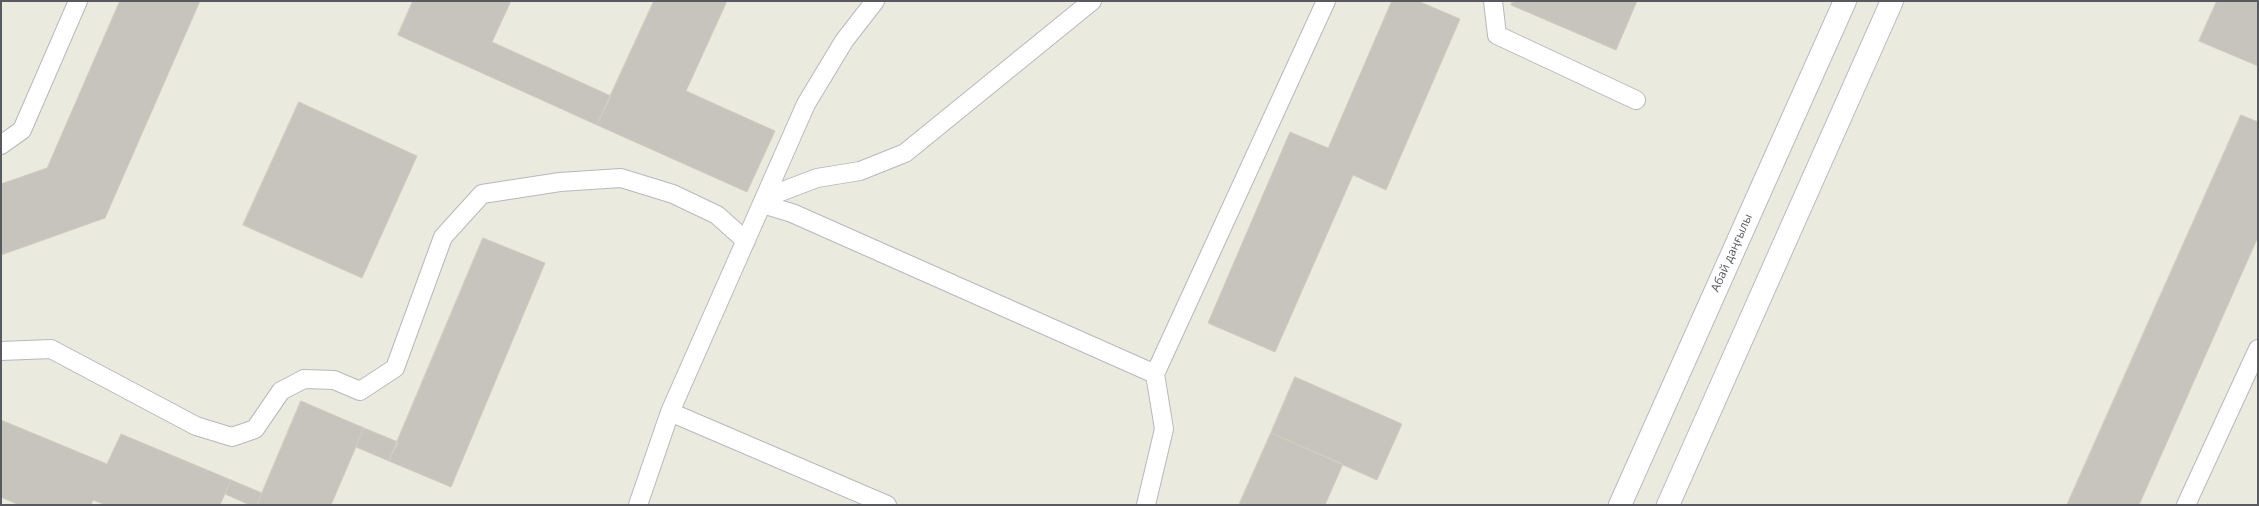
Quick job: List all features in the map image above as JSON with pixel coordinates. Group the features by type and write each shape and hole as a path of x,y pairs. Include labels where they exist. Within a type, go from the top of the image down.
{"main road":[{"name":"Абай даңғылы","path":"1620,505 1845,1"},
{"path":"1668,505 1892,1"}],"lane":[{"path":"1,145 22,130 78,1"},
{"path":"638,505 670,412 806,104 844,41 875,1"},
{"path":"762,204 781,191 817,178 860,171 905,153 1092,1"},
{"path":"1146,505 1164,429 1155,374 1326,1"},
{"path":"1492,1 1497,35 1636,100"},
{"path":"1,351 51,349 196,426 232,436 255,429 281,391 304,379 334,380 360,391 396,368 443,237 482,194 560,182 621,178 672,194 717,214 746,241"},
{"path":"762,204 792,213 1155,374"},
{"path":"2186,505 2258,349"},
{"path":"670,412 887,505"}],"building":[{"path":"120,1 200,1 105,218 1,255 1,184 47,168"},
{"path":"413,1 511,1 492,42 611,96 597,125 398,35"},
{"path":"654,1 727,1 686,91 775,131 747,192 597,125"},
{"path":"1392,1 1418,1 1460,19 1386,190 1353,175 1275,352 1208,323 1290,132 1328,148"},
{"path":"1513,1 1637,1 1616,50 1511,5"},
{"path":"2217,1 2258,1 2258,66 2199,41"},
{"path":"299,102 417,156 362,278 243,225"},
{"path":"2241,115 2258,122 2258,237 2139,505 2067,505"},
{"path":"483,238 545,263 451,487 389,461"},
{"path":"1295,377 1402,424 1377,480 1271,433"},
{"path":"301,401 364,428 331,505 257,505"},
{"path":"1,420 107,464 121,434 231,480 220,505 106,505 93,500 91,505 19,505 1,497"},
{"path":"364,428 398,442 389,461 356,447"},
{"path":"1271,433 1343,464 1325,505 1239,505"},
{"path":"231,480 262,493 257,505 250,505 225,494"}]}
